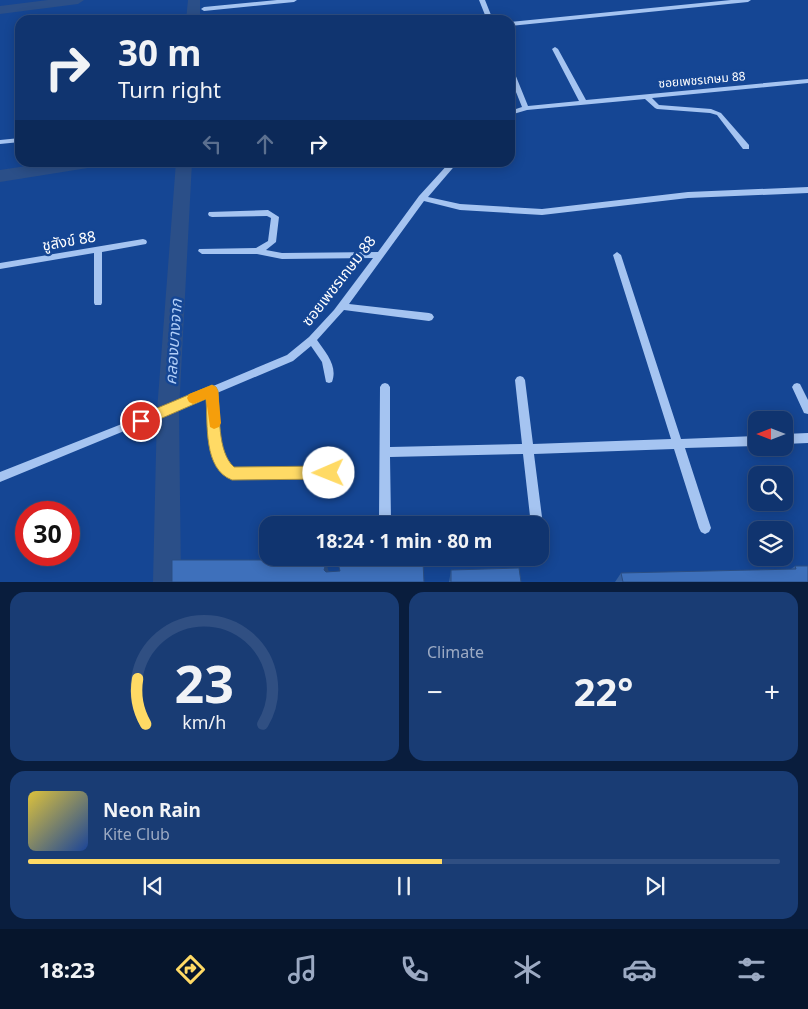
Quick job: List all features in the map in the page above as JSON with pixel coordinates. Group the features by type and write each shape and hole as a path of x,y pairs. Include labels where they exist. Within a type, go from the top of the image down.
{"street":[{"path":"204,9 294,0"},
{"path":"482,0 488,15"},
{"path":"515,23 748,0"},
{"path":"555,49 584,103"},
{"path":"515,81 526,108"},
{"name":"ซอยเพชรเกษม 88","path":"515,111 526,108 648,98 808,81"},
{"path":"648,98 657,107 711,111 719,114 746,147"},
{"path":"0,142 15,140"},
{"name":"ซอยเพชรเกษม 88","path":"0,477 141,421 290,358 312,340 341,306 422,198 450,167"},
{"path":"422,198 460,207 542,212 688,195 808,190"},
{"path":"212,214 268,213 275,218 272,242 257,251"},
{"name":"ชูสังข์ 88","path":"0,266 144,242"},
{"path":"98,250 98,303"},
{"path":"202,251 257,251 282,256 379,255"},
{"path":"617,255 705,528"},
{"path":"341,306 429,317"},
{"path":"312,340 327,361 330,379"},
{"path":"520,380 535,516"},
{"path":"384,516 385,387"},
{"path":"797,387 808,410"},
{"path":"212,391 216,449 222,465 232,474 329,473"},
{"path":"793,439 808,438"},
{"path":"384,452 528,450 748,441"}],"building":[{"path":"172,560 259,560 259,566 325,566 324,570 326,572 340,571 339,566 423,566 424,582 172,582"},
{"path":"795,566 808,566 808,582 623,582 621,573 796,569"},
{"path":"519,568 521,582 451,582 451,570"}],"waterway":[{"path":"0,10 78,0"},
{"name":"คลองบางจาก","path":"193,15 194,0"},
{"path":"0,176 60,167"},
{"name":"คลองบางจาก","path":"167,582 168,411 184,167"}],"slow traffic":[{"path":"193,398 212,391 214,423"}],"route":[{"path":"141,421 212,391 216,449 222,465 232,474 329,473"}]}
